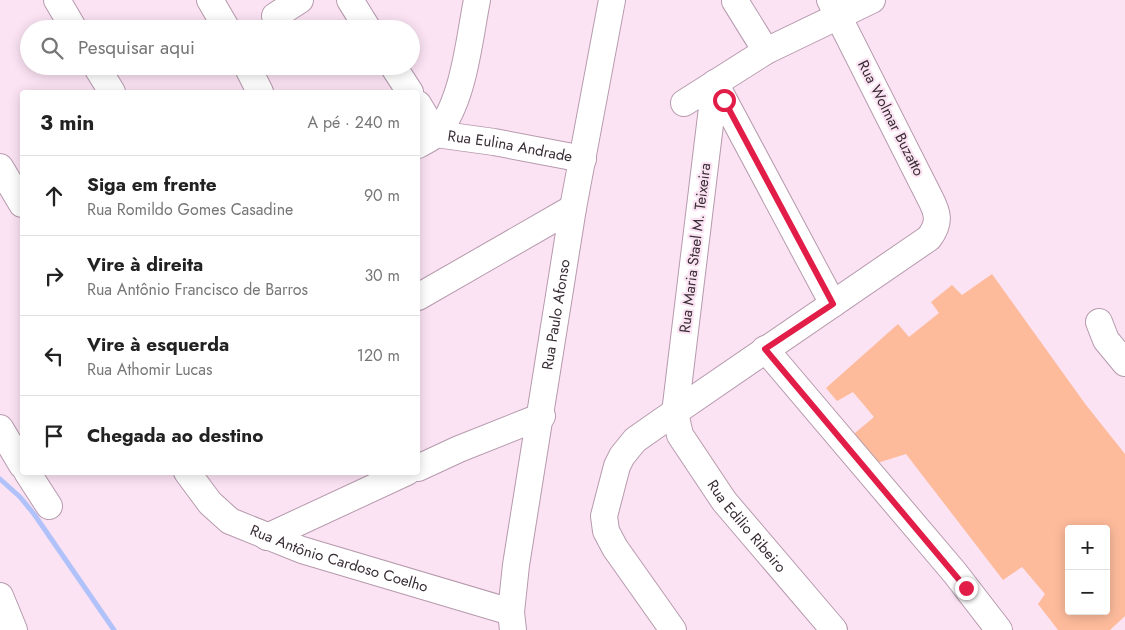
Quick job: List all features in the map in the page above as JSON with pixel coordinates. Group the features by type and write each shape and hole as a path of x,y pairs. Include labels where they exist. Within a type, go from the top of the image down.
{"street":[{"path":"57,0 69,20"},
{"path":"210,0 222,20"},
{"path":"275,16 300,0"},
{"path":"350,0 362,20"},
{"path":"427,139 453,105 465,62 476,0"},
{"name":"Rua Paulo Afonso","path":"512,621 516,565 542,416 573,208 612,0"},
{"path":"684,103 835,8 872,0"},
{"path":"736,1 766,52"},
{"name":"Rua Wolmar Buzatto","path":"833,304 929,238 936,229 939,219 936,208 835,8"},
{"path":"102,75 111,90"},
{"path":"252,75 259,90"},
{"path":"399,75 409,90"},
{"path":"673,630 615,548 606,531 604,516 618,466 628,448 674,412 833,304 715,83"},
{"name":"Rua Maria Stael M. Teixeira","path":"674,412 715,83"},
{"path":"420,112 427,139"},
{"name":"Rua Eulina Andrade","path":"427,139 494,142 583,160"},
{"path":"0,167 20,201"},
{"path":"420,296 573,208"},
{"path":"1099,322 1106,340 1125,363"},
{"path":"765,349 955,573 999,630"},
{"name":"Rua Edilio Ribeiro","path":"674,412 680,435 724,501 834,630"},
{"path":"420,467 542,416"},
{"path":"0,428 20,462"},
{"path":"29,475 50,506"},
{"name":"Rua Antônio Cardoso Coelho","path":"189,475 210,503 230,521 302,550 512,621"},
{"path":"267,537 401,475"},
{"path":"0,596 14,630"}],"shaded area":[{"path":"992,274 1086,405 1125,454 1125,616 1110,630 1058,630 1038,604 1045,594 1022,567 1003,580 906,454 871,465 849,438 874,417 853,392 837,401 826,388 898,324 909,337 939,313 931,302 952,285 962,295"}],"waterway":[{"path":"0,479 20,497 34,514 114,630"}],"route":[{"path":"724,100 833,304 765,349 966,588"}]}
